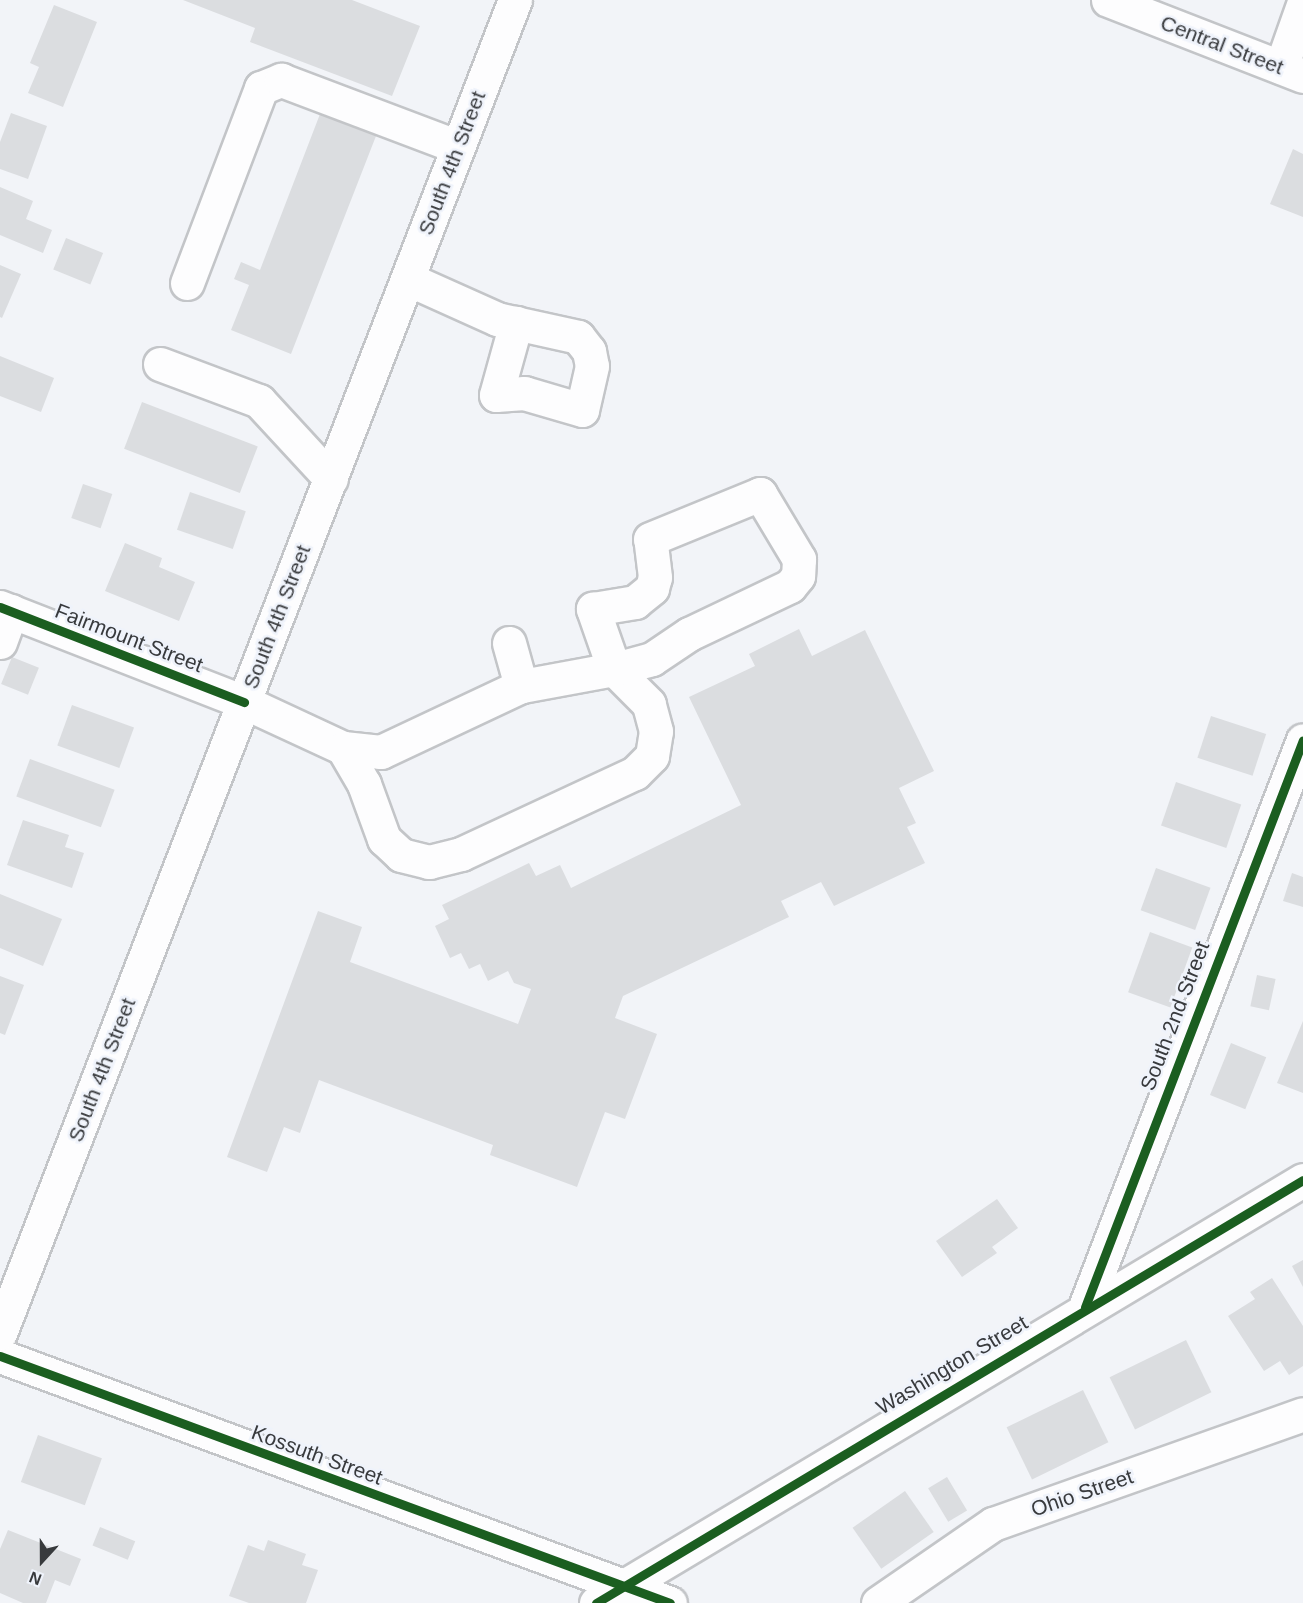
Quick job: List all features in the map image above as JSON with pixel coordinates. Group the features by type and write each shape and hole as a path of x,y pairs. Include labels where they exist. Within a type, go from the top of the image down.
{"street":[{"name":"South 4th Street","path":"0,1334 514,0"},
{"name":"Central Street","path":"1108,0 1292,72"},
{"path":"1292,72 1303,5"},
{"path":"187,283 261,88 281,80 458,147"},
{"path":"408,279 516,323 561,330 578,337 589,351 592,366 582,410 524,393 496,395 516,323"},
{"path":"160,364 259,401 330,479"},
{"name":"Fairmount Street","path":"6,609 244,702 343,747 381,752 521,686 614,669 652,659 689,634 790,586 798,576 799,559 760,494 650,539 655,578 652,588 634,602 593,609 614,669"},
{"path":"0,642 6,609"},
{"path":"509,643 521,686"},
{"path":"343,747 364,784 384,839 401,855 429,862 461,854 635,773 652,756 656,731 649,704 614,669"},
{"name":"South 2nd Street","path":"1085,1307 1303,740"},
{"name":"Washington Street","path":"609,1594 1085,1307 1303,1180"},
{"name":"Kossuth Street","path":"0,1356 609,1594 670,1603"},
{"name":"Ohio Street","path":"878,1603 993,1524 1303,1414"}],"building":[{"path":"183,0 352,0 420,26 392,96 250,42 255,28"},
{"path":"54,5 97,22 63,107 28,93 39,67 30,63"},
{"path":"11,113 47,126 28,179 0,169 0,142"},
{"path":"320,114 376,136 291,354 231,330 249,285 234,279 241,262 260,270"},
{"path":"1293,149 1303,154 1303,217 1270,204"},
{"path":"0,187 33,201 26,219 52,230 43,253 0,235"},
{"path":"66,238 103,253 90,285 53,270"},
{"path":"0,265 21,274 2,318 0,317"},
{"path":"0,356 54,378 41,412 0,396"},
{"path":"142,402 258,446 240,493 124,449"},
{"path":"83,484 112,494 101,528 71,518"},
{"path":"190,492 246,511 233,549 177,530"},
{"path":"125,543 162,558 159,567 195,582 179,621 105,591"},
{"path":"799,629 812,656 865,630 934,771 899,788 916,823 907,827 925,863 834,906 821,882 781,901 789,917 623,996 615,1018 657,1034 625,1119 605,1112 577,1187 490,1155 493,1145 319,1080 300,1133 284,1127 267,1172 227,1157 318,911 362,927 350,962 518,1024 531,989 514,983 508,971 488,981 480,964 469,969 461,953 450,958 435,926 449,919 442,905 529,863 536,876 560,865 571,888 741,805 689,697 755,666 749,654"},
{"path":"12,657 39,668 28,695 1,684"},
{"path":"72,705 134,728 119,768 57,745"},
{"path":"1211,716 1266,734 1253,776 1197,758"},
{"path":"30,759 115,790 101,827 16,797"},
{"path":"1176,782 1241,804 1226,848 1161,825"},
{"path":"23,820 69,835 65,847 84,853 72,888 7,865"},
{"path":"1156,868 1211,888 1195,930 1141,910"},
{"path":"1292,873 1303,877 1303,907 1283,901"},
{"path":"0,894 62,919 43,966 0,948"},
{"path":"1150,932 1192,947 1170,1008 1128,992"},
{"path":"1257,975 1276,979 1269,1010 1250,1006"},
{"path":"0,976 24,985 5,1035 0,1033"},
{"path":"1303,1021 1303,1093 1277,1083"},
{"path":"1231,1043 1266,1057 1245,1109 1210,1095"},
{"path":"997,1199 1018,1228 992,1247 997,1253 962,1277 936,1241"},
{"path":"1303,1260 1303,1287 1292,1266"},
{"path":"1272,1278 1303,1326 1303,1366 1289,1375 1280,1361 1264,1371 1228,1316 1255,1299 1250,1292"},
{"path":"1186,1340 1211,1392 1135,1429 1110,1377"},
{"path":"1083,1390 1108,1442 1032,1479 1007,1427"},
{"path":"38,1435 102,1458 85,1505 21,1482"},
{"path":"947,1477 967,1510 948,1522 928,1488"},
{"path":"905,1491 934,1532 881,1569 853,1528"},
{"path":"100,1527 135,1541 128,1560 93,1546"},
{"path":"8,1530 81,1559 70,1586 55,1580 46,1603 23,1603 0,1593 0,1549"},
{"path":"268,1540 306,1554 302,1565 318,1570 306,1603 249,1603 229,1596 248,1545 264,1551"}],"cycle path":[{"path":"0,607 244,702"},
{"path":"1085,1307 1303,740"},
{"path":"596,1603 1303,1180"},
{"path":"0,1356 670,1603"}]}
